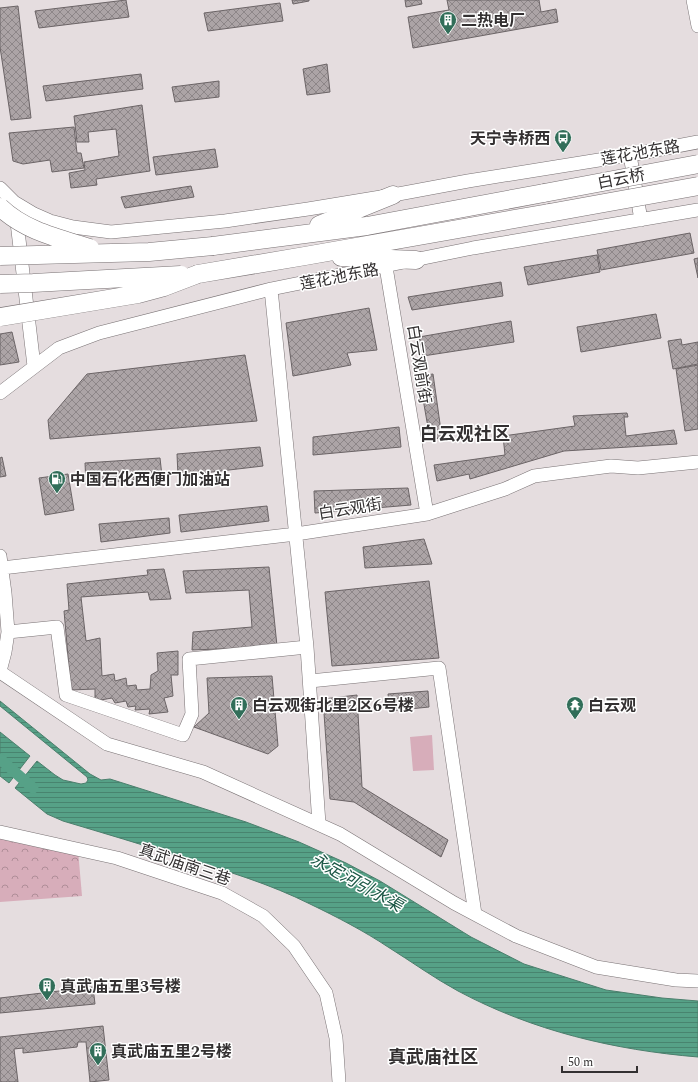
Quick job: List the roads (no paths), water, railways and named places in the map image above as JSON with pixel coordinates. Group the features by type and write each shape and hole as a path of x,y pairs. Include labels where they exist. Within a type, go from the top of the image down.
{"highway":[{"name":"白云桥","path":"298,234 367,226 698,164"},
{"name":"白云桥","path":"549,213 698,186"},
{"path":"0,256 148,252 213,246 298,234 393,195"},
{"path":"7,205 7,214 39,233 106,252"},
{"name":"莲花池东路","path":"0,284 33,284 198,274 549,213"},
{"path":"304,256 416,260"},
{"path":"0,317 138,294 164,287 198,274"}],"street":[{"path":"693,0 698,26"},
{"name":"莲花池东路","path":"0,188 7,205 50,221 73,227 111,232 225,221 308,209 630,155 698,142"},
{"path":"630,155 641,220"},
{"path":"7,205 34,366"},
{"name":"莲花池东路","path":"0,394 59,348 99,333 271,289 501,244 698,210"},
{"name":"白云观前街","path":"386,266 427,514"},
{"path":"271,289 307,647 319,824"},
{"path":"0,382 14,383"},
{"name":"白云观街","path":"1,562 296,534 427,514 505,489 534,476 611,466 638,468 698,462"},
{"path":"1,562 8,632 0,672 107,744 203,772 319,824 340,834 454,903 516,936 596,967 676,980 698,981"},
{"path":"8,632 57,627 66,695 183,735 192,714 189,659 307,647"},
{"path":"310,681 439,668 475,914"},
{"name":"真武庙南三巷","path":"0,832 117,858 222,893 263,916 294,946 326,992 336,1038 339,1082"}],"water":[{"path":"0,701 90,774 101,780 110,779 246,822 299,842 346,863 380,881 471,937 524,964 606,990 662,998 698,1001 698,1057 667,1054 605,1044 545,1028 515,1017 458,991 360,930 295,897 232,873 63,821 47,814 15,788 37,761 63,780 81,784 86,783 88,780 87,777 0,706"},
{"path":"0,732 30,756 9,783 0,776"}],"waterway":[{"name":"永定河引水渠","path":"0,759 33,788"}],"place":[{"name":"二热电厂","path":"448,35"},
{"name":"天宁寺桥西","path":"563,153"},
{"name":"中国石化西便门加油站","path":"57,494"},
{"name":"白云观街北里2区6号楼","path":"239,720"},
{"name":"白云观","path":"575,720"},
{"name":"真武庙五里3号楼","path":"47,1001"},
{"name":"真武庙五里2号楼","path":"98,1066"}],"district":[{"name":"白云观社区","path":"465,434"},
{"name":"真武庙社区","path":"433,1057"}]}
